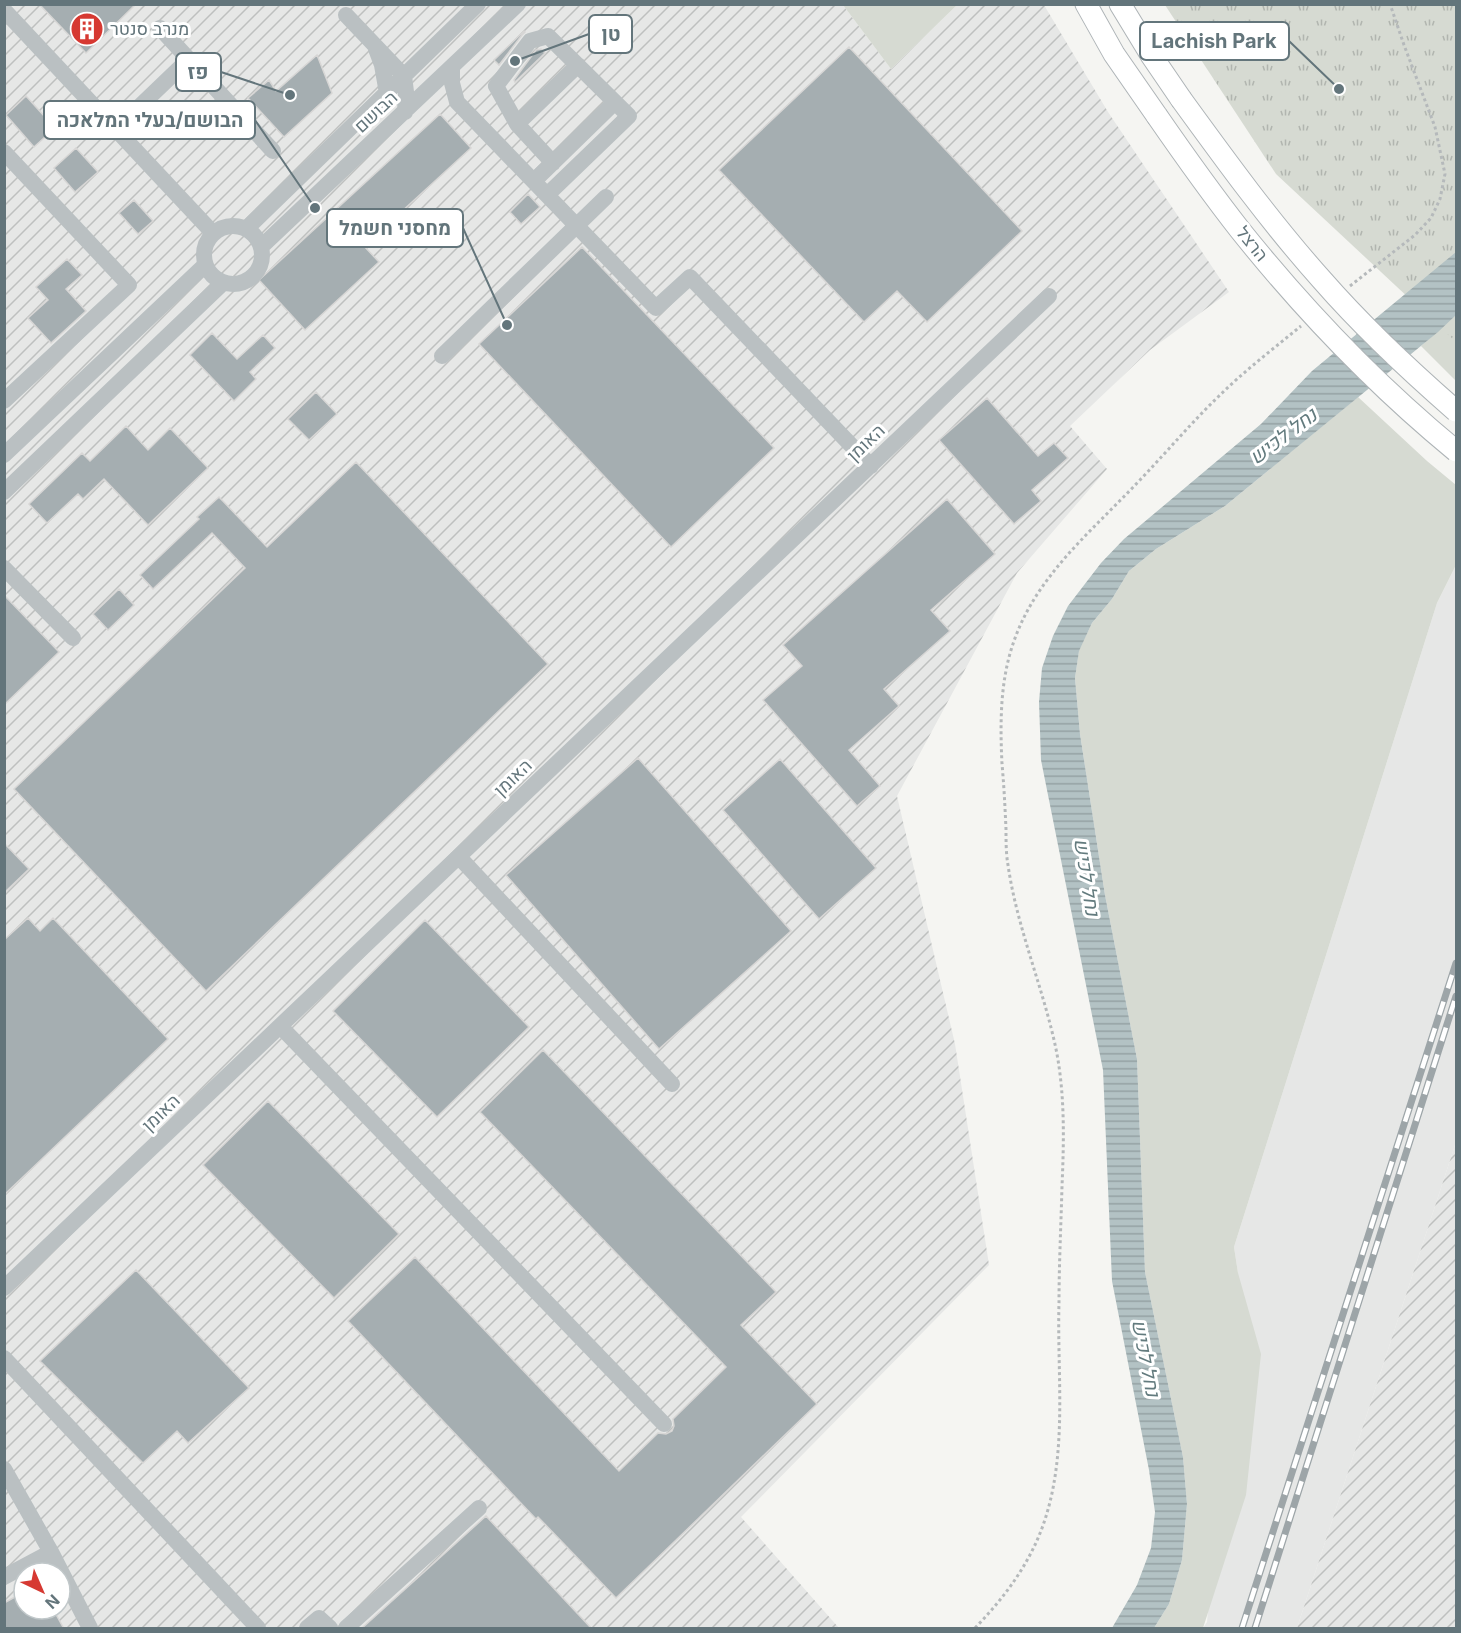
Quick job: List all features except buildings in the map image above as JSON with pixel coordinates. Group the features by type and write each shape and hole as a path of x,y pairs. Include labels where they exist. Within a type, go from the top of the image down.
{"main road":[{"name":"הרצל","path":"1086,4 1114,54 1240,229 1302,302 1376,378 1456,451"},
{"name":"הרצל","path":"1120,4 1181,99 1263,211 1316,273 1396,357 1456,411"}],"street":[{"name":"הבושם","path":"246,229 478,4"},
{"name":"הבושם","path":"261,247 518,4"},
{"path":"4,9 213,233"},
{"path":"346,15 404,76 405,112"},
{"path":"160,28 273,151"},
{"path":"547,195 629,116 549,36 530,41 496,86 517,124 553,163"},
{"path":"375,45 382,65 387,93"},
{"path":"116,129 189,59"},
{"path":"517,124 578,65"},
{"path":"452,67 452,83 457,102"},
{"path":"422,95 438,96 457,102 656,308 690,277 871,465"},
{"path":"534,181 615,102"},
{"path":"4,152 129,285 4,401"},
{"path":"442,356 606,197"},
{"path":"238,226 246,229 256,237 261,247 260,267 247,281 239,284 223,283 215,279 209,273 203,256 207,240 221,228 238,226"},
{"path":"4,455 205,265"},
{"path":"4,492 223,283"},
{"name":"האומן","path":"4,1288 1049,296"},
{"path":"4,568 73,638"},
{"path":"459,856 672,1084"},
{"path":"280,1026 664,1425"},
{"path":"4,1358 258,1629"},
{"path":"4,1469 51,1552 90,1629"},
{"path":"346,1629 479,1508"},
{"path":"4,1576 51,1552"},
{"path":"307,1629 319,1618 330,1629"}],"path":[{"path":"1347,288 1415,235 1431,218 1440,199 1445,174 1435,127 1390,4"},
{"path":"975,1629 995,1608 1017,1578 1033,1550 1046,1516 1055,1482 1059,1435 1058,1306 1064,1143 1063,1107 1056,1049 1008,864 1000,727 1004,683 1014,641 1031,605 1049,575 1085,534 1138,482 1218,396 1301,326"}],"shaded area":[{"path":"5,5 843,5 891,69 957,5 1044,5 1108,112 1229,292 1150,350 1070,426 1107,469 1017,573 897,796 955,1044 989,1265 741,1517 839,1628 5,1628"},
{"path":"1456,565 1456,1142 1297,1628 1203,1628 1207,1622 1238,1273 1234,1247 1437,603"},
{"path":"1456,1142 1456,1628 1297,1628"}],"green space":[{"path":"843,5 957,5 891,69"},
{"path":"1165,5 1456,5 1456,342 1276,174"},
{"path":"1456,315 1456,381 1421,346"},
{"path":"1358,397 1456,485 1456,565 1437,603 1234,1247 1238,1273 1261,1354 1246,1495 1203,1628 1154,1628 1169,1604 1182,1560 1187,1504 1183,1457 1145,1272 1137,1059 1105,895 1080,734 1075,678 1079,650 1092,623 1112,599 1129,571 1156,549 1225,506"}],"water":[{"name":"נחל לכיש","path":"1456,252 1456,315 1225,506 1156,549 1129,571 1112,599 1092,623 1079,651 1075,678 1080,734 1105,895 1137,1059 1145,1272 1183,1457 1187,1504 1182,1560 1169,1604 1154,1628 1112,1628 1137,1585 1151,1548 1155,1512 1112,1281 1103,1070 1041,760 1039,702 1042,668 1053,636 1068,606 1101,563 1124,539 1261,424 1312,371"}],"railway":[{"path":"1242,1628 1456,963"},
{"path":"1255,1628 1456,996"}],"place":[{"name":"מנרב סנטר","path":"87,29"},
{"name":"טן","path":"515,61"},
{"name":"Lachish Park","path":"1339,89"},
{"name":"פז","path":"290,95"},
{"name":"הבושם/בעלי המלאכה","path":"315,208"},
{"name":"מחסני חשמל","path":"507,325"}]}
